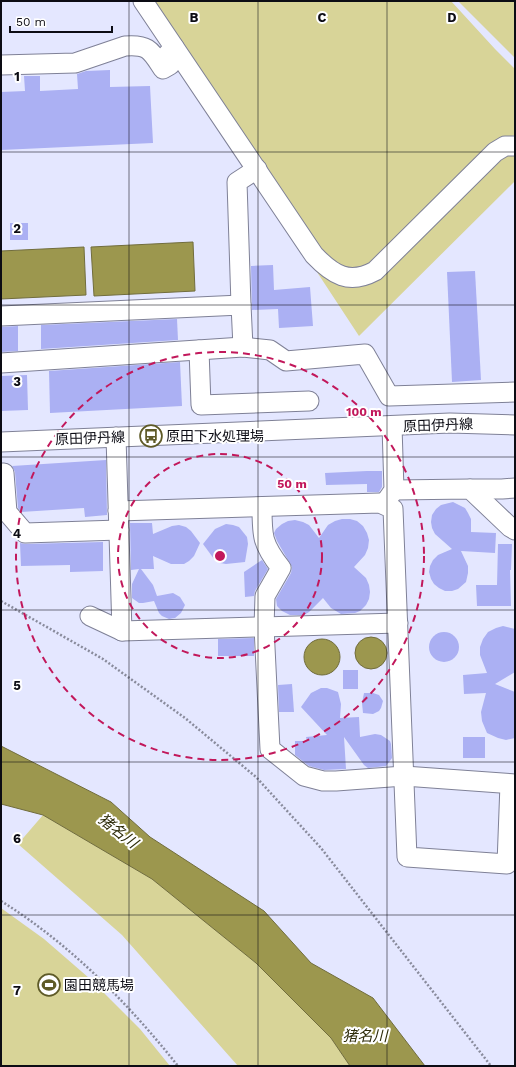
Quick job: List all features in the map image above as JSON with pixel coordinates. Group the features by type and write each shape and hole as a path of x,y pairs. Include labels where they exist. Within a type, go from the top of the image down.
{"street":[{"path":"143,1 314,255 327,268 337,274 348,278 357,278 366,276 375,271 495,152 505,146 515,146"},
{"path":"1,66 75,63 125,46 142,46 150,50 163,69 170,65 166,56 174,47"},
{"path":"243,347 237,182 257,169"},
{"path":"1,316 241,305"},
{"path":"1,363 243,347 270,350 286,361 365,354 389,396 515,392"},
{"path":"199,350 203,434"},
{"path":"201,405 309,401"},
{"name":"原田伊丹線","path":"1,442 450,423 515,425"},
{"path":"262,507 262,529 264,541 272,557 281,568 265,596 264,627 270,749 304,776 323,781 404,776 513,784 506,864 407,857 404,776 398,623 393,509 389,498 392,426"},
{"path":"116,437 122,631"},
{"path":"1,473 4,473 7,512 25,533 119,530"},
{"path":"118,511 380,503 389,498 470,489 515,488"},
{"path":"470,489 515,530"},
{"path":"90,616 122,631 398,623"}],"path":[{"path":"1,601 103,659 185,718 256,777 321,848 491,1066"},
{"path":"1,901 55,940 102,980 151,1032 178,1066"}],"shaded area":[{"path":"149,1 451,1 515,69 515,135 504,138 379,259 356,270 328,261"},
{"path":"458,1 515,1 515,58"},
{"path":"515,153 515,181 359,336 315,269 330,280 338,284 348,286 496,159"},
{"path":"43,815 152,879 256,963 331,1038 350,1066 238,1066 122,935 18,844"},
{"name":"園田競馬場","path":"1,908 44,939 89,978 140,1029 170,1066 1,1066"}],"water":[{"path":"193,242 195,291 94,296 91,247"},
{"path":"84,247 86,295 1,299 1,251"},
{"path":"368,637 374,637 383,641 387,653 383,665 374,669 368,669 359,665 355,656 355,650 359,641"},
{"path":"322,639 332,642 337,647 340,657 337,667 332,672 322,675 312,672 307,667 304,657 307,647 312,642"},
{"name":"猪名川","path":"1,746 111,802 150,837 264,911 311,963 373,998 425,1066 350,1066 331,1038 256,963 152,879 43,815 1,804"}],"building":[{"path":"110,70 110,87 150,86 153,143 1,150 1,92 25,91 24,76 40,76 40,91 78,89 77,74 86,71"},
{"path":"10,223 28,223 28,240 10,240"},
{"path":"273,265 274,290 310,287 313,326 279,328 278,309 252,310 251,266"},
{"path":"475,271 481,380 452,382 447,272"},
{"path":"177,319 178,340 41,349 41,325"},
{"path":"18,326 18,351 1,352 1,327"},
{"path":"180,362 182,406 50,413 49,371"},
{"path":"27,375 28,410 1,411 1,376"},
{"path":"106,460 107,515 85,517 84,508 21,512 18,508 15,472 12,466"},
{"path":"382,471 382,487 379,492 367,492 367,484 326,485 325,473"},
{"path":"453,502 465,508 468,513 471,519 471,532 496,533 495,553 461,551 468,566 466,582 458,589 445,591 434,584 431,579 429,572 430,566 438,555 452,549 435,534 431,522 432,515 436,509 441,505"},
{"path":"342,519 357,521 363,526 369,540 365,555 354,567 366,578 369,585 369,599 366,605 360,611 355,613 341,614 331,608 323,598 304,615 290,615 282,611 277,606 276,599 291,573 292,567 277,541 274,533 276,529 288,521 295,520 309,525 319,538 328,525"},
{"path":"130,523 152,523 153,534 172,526 179,525 186,527 200,543 194,556 184,564 171,564 153,556 154,569 141,569 153,585 157,596 173,593 180,597 185,605 181,613 175,618 169,619 162,616 159,613 154,601 139,603 132,598 132,584 139,569 131,570"},
{"path":"226,524 239,527 247,537 248,544 245,562 226,564 220,563 214,559 203,544 215,529"},
{"path":"103,542 103,571 70,572 70,565 21,566 20,543"},
{"path":"498,544 512,544 510,570 511,606 477,606 476,585 497,585"},
{"path":"262,560 268,569 255,591 254,596 245,597 244,572"},
{"path":"503,626 515,629 515,672 495,684 515,692 515,738 506,740 487,733 482,721 481,712 486,693 464,694 463,675 487,673 480,655 480,647 488,632"},
{"path":"444,632 450,633 458,641 458,653 450,661 444,662 438,661 430,653 429,647 430,641 438,633"},
{"path":"254,638 254,656 218,656 218,639"},
{"path":"343,670 358,670 358,689 343,689"},
{"path":"292,684 294,712 279,712 278,685"},
{"path":"321,688 327,688 338,692 341,704 340,718 359,717 360,737 375,734 381,735 390,741 392,758 386,766 368,768 364,765 344,737 346,769 324,770 309,766 295,755 295,741 307,741 306,737 327,735 301,707 311,693"},
{"path":"364,693 379,695 383,701 379,711 373,714 363,713 362,703"},
{"path":"463,737 485,737 485,758 463,758"}],"place":[{"name":"原田下水処理場","path":"151,436"},
{"name":"園田競馬場","path":"49,985"}]}
